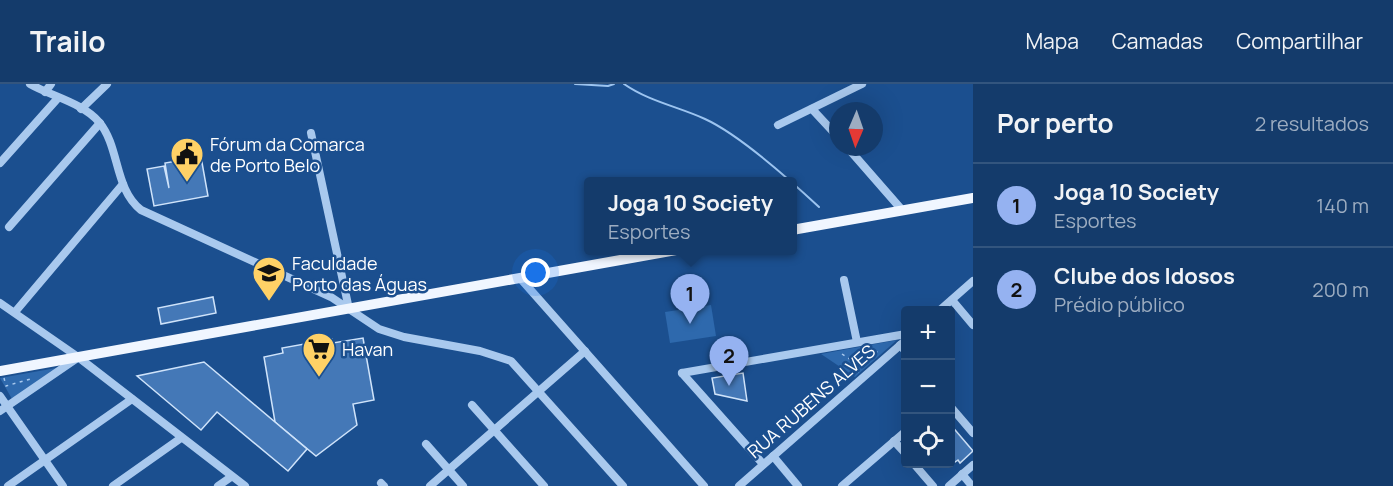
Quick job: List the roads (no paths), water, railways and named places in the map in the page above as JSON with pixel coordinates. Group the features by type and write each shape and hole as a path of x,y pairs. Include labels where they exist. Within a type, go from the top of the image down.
{"main road":[{"path":"797,229 973,198"},
{"path":"1,371 648,255"}],"street":[{"path":"30,84 81,109 100,123 113,148 123,184 132,200 146,212 331,297 368,323 391,333 504,358 516,365 623,486"},
{"path":"45,92 51,84"},
{"path":"81,109 107,84"},
{"path":"778,125 862,84"},
{"path":"0,163 58,98"},
{"path":"812,109 829,127"},
{"path":"9,227 100,123"},
{"path":"311,133 349,309"},
{"path":"855,156 902,210"},
{"path":"15,312 123,184"},
{"path":"520,278 704,486"},
{"path":"844,280 857,342"},
{"path":"945,306 973,281"},
{"path":"952,300 973,325"},
{"path":"0,303 78,357 245,486"},
{"path":"763,464 682,373 901,334"},
{"name":"RUA RUBENS ALVES","path":"739,486 876,366 901,348"},
{"path":"430,486 585,351"},
{"path":"4,409 78,357"},
{"path":"0,396 4,409 63,486"},
{"path":"8,486 132,399"},
{"path":"472,405 544,486"},
{"path":"955,411 973,433"},
{"path":"842,486 901,435"},
{"path":"113,486 182,438"},
{"path":"894,441 901,449"},
{"path":"426,444 463,486"},
{"path":"773,456 798,486"},
{"path":"949,486 973,465"},
{"path":"917,468 933,486"},
{"path":"962,474 972,486"},
{"path":"218,486 231,477"}],"waterway":[{"path":"575,84 608,86 614,84"},
{"path":"624,84 643,95 719,126 765,159 785,177"},
{"path":"797,188 819,207"}],"place":[{"name":"Fórum da Comarca de Porto Belo","path":"187,183"},
{"name":"Faculdade Porto das Águas","path":"269,302"},
{"name":"Joga 10 Society","path":"690,324"},
{"name":"Havan","path":"319,378"},
{"name":"Clube dos Idosos","path":"729,386"}]}
